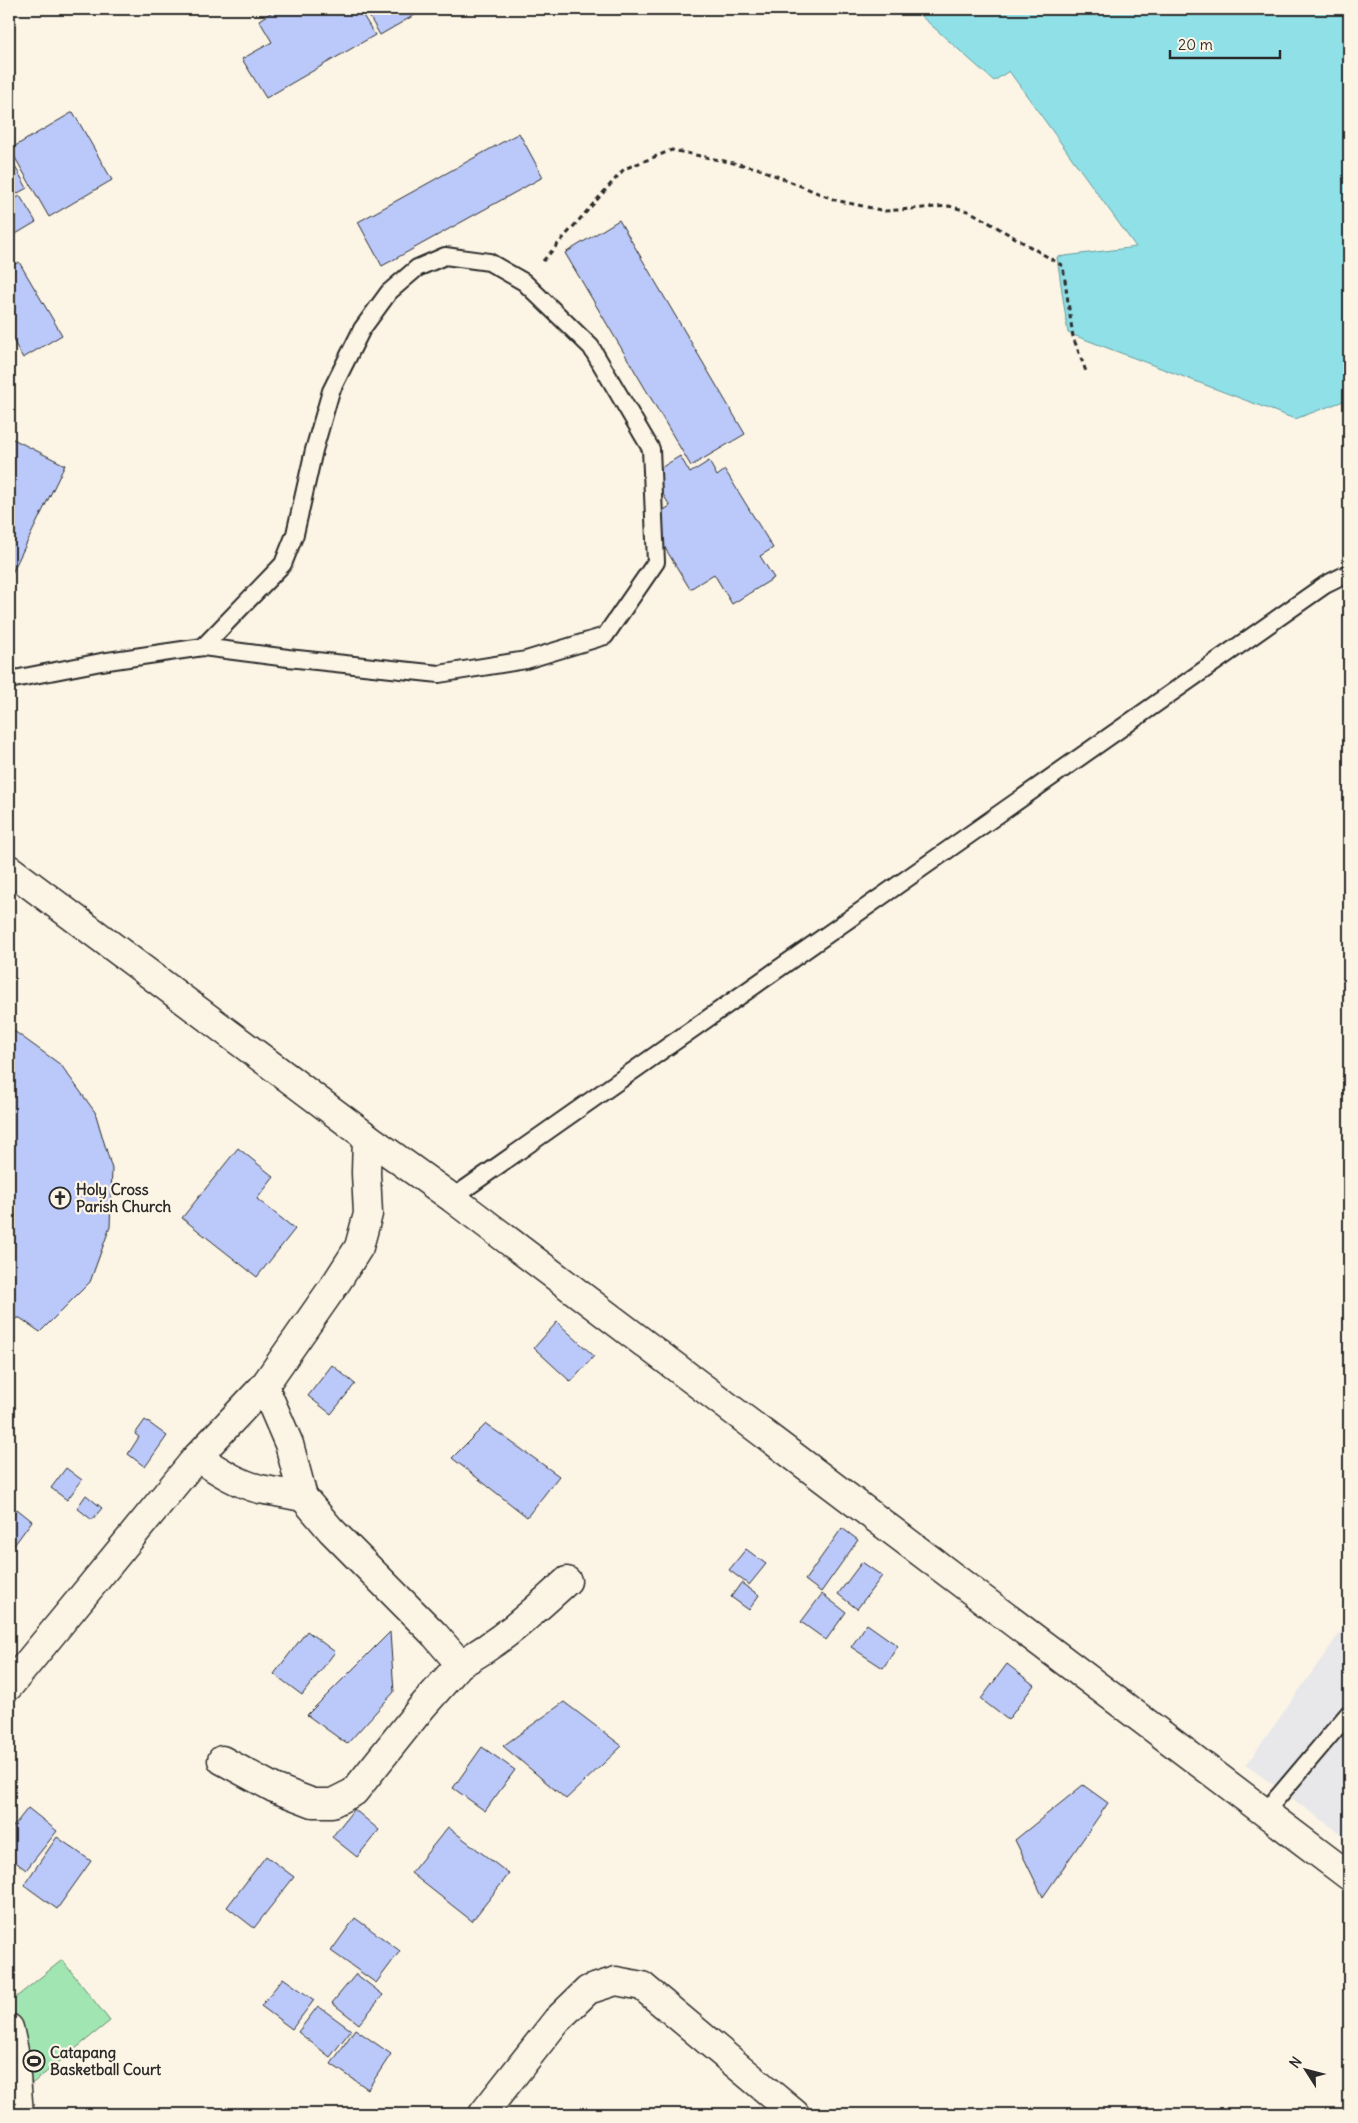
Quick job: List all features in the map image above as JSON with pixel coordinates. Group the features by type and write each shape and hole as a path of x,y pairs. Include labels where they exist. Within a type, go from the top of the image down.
{"street":[{"path":"9,869 367,1137 452,1198 1266,1811 1349,1876"},
{"path":"9,1686 197,1457 264,1386 359,1247 368,1214 367,1137"},
{"path":"264,1386 289,1444 303,1497 331,1530 435,1635 460,1664"},
{"path":"197,1457 252,1486 303,1497"},
{"path":"222,1760 274,1788 313,1803 332,1803 354,1792 422,1707 460,1664 487,1650 510,1632 566,1581"},
{"path":"482,2114 557,2020 588,1990 616,1981 642,1986 796,2114"},
{"path":"9,2028 14,2051 19,2114"}],"lane":[{"path":"9,680 101,662 203,647 439,674 526,660 605,636 656,562 651,449 591,347 524,282 489,262 445,256 417,268 389,292 362,329 331,391 314,450 295,534 283,564 203,647"},
{"path":"452,1198 1317,590 1349,573"},
{"path":"1266,1811 1349,1713"}],"path":[{"path":"524,282 624,169 672,150 757,168 835,200 885,211 949,206 971,212 1063,266 1073,337 1087,374"}],"shaded area":[{"path":"1349,1620 1349,1840 1246,1765"}],"green space":[{"name":"Catapang Basketball Court","path":"62,1960 110,2021 9,2102 9,2003"}],"water":[{"path":"913,9 1349,9 1349,399 1295,419 1068,333 1057,257 1136,247 1009,71 994,81"}],"building":[{"path":"277,9 359,9 375,35 266,98 242,59 272,42 259,20"},
{"path":"365,9 425,9 380,35"},
{"path":"73,112 112,180 49,217 10,149"},
{"path":"519,133 543,177 382,266 358,222"},
{"path":"9,156 27,188 9,198"},
{"path":"20,196 36,222 9,238 9,202"},
{"path":"619,220 745,434 691,466 565,253"},
{"path":"19,262 62,335 23,358 9,333 9,267"},
{"path":"9,437 65,465 9,579"},
{"path":"680,456 690,473 709,461 717,476 725,470 773,548 760,556 774,578 732,604 714,574 690,589 648,520 670,506 651,474"},
{"name":"Holy Cross Parish Church","path":"9,1029 61,1065 95,1112 112,1169 110,1227 90,1282 40,1332 20,1318 9,1319"},
{"path":"238,1148 274,1177 257,1199 295,1229 257,1277 182,1218"},
{"path":"557,1322 594,1356 571,1382 534,1348"},
{"path":"332,1365 355,1384 331,1414 308,1396"},
{"path":"145,1420 167,1436 145,1467 128,1454 139,1437 135,1434"},
{"path":"486,1424 559,1476 527,1517 452,1458"},
{"path":"66,1468 82,1480 67,1500 51,1488"},
{"path":"86,1495 102,1508 92,1520 77,1508"},
{"path":"17,1509 32,1521 12,1548 9,1546 9,1521"},
{"path":"842,1528 858,1540 821,1592 805,1580"},
{"path":"746,1549 766,1564 749,1585 729,1570"},
{"path":"862,1562 882,1576 857,1609 838,1594"},
{"path":"741,1583 759,1595 749,1610 731,1597"},
{"path":"822,1594 846,1612 826,1640 801,1622"},
{"path":"867,1624 898,1646 883,1668 851,1647"},
{"path":"307,1631 335,1652 302,1695 274,1674"},
{"path":"390,1632 394,1692 347,1744 307,1715"},
{"path":"1007,1664 1034,1685 1008,1720 981,1699"},
{"path":"564,1702 622,1746 566,1799 503,1746"},
{"path":"482,1747 515,1770 485,1811 453,1788"},
{"path":"1083,1785 1108,1803 1043,1897 1015,1840"},
{"path":"28,1808 57,1831 26,1870 9,1857 9,1832"},
{"path":"354,1809 379,1830 357,1857 332,1837"},
{"path":"448,1827 509,1874 472,1921 411,1873"},
{"path":"57,1837 91,1861 57,1909 24,1885"},
{"path":"266,1856 294,1877 254,1928 227,1907"},
{"path":"355,1918 400,1951 376,1983 331,1951"},
{"path":"356,1974 383,1995 359,2024 332,2003"},
{"path":"283,1978 314,2000 292,2029 261,2006"},
{"path":"318,2006 351,2030 330,2057 298,2032"},
{"path":"355,2029 391,2054 368,2089 331,2064"}],"place":[{"name":"Holy Cross Parish Church","path":"60,1198"},
{"name":"Catapang Basketball Court","path":"34,2061"}]}
